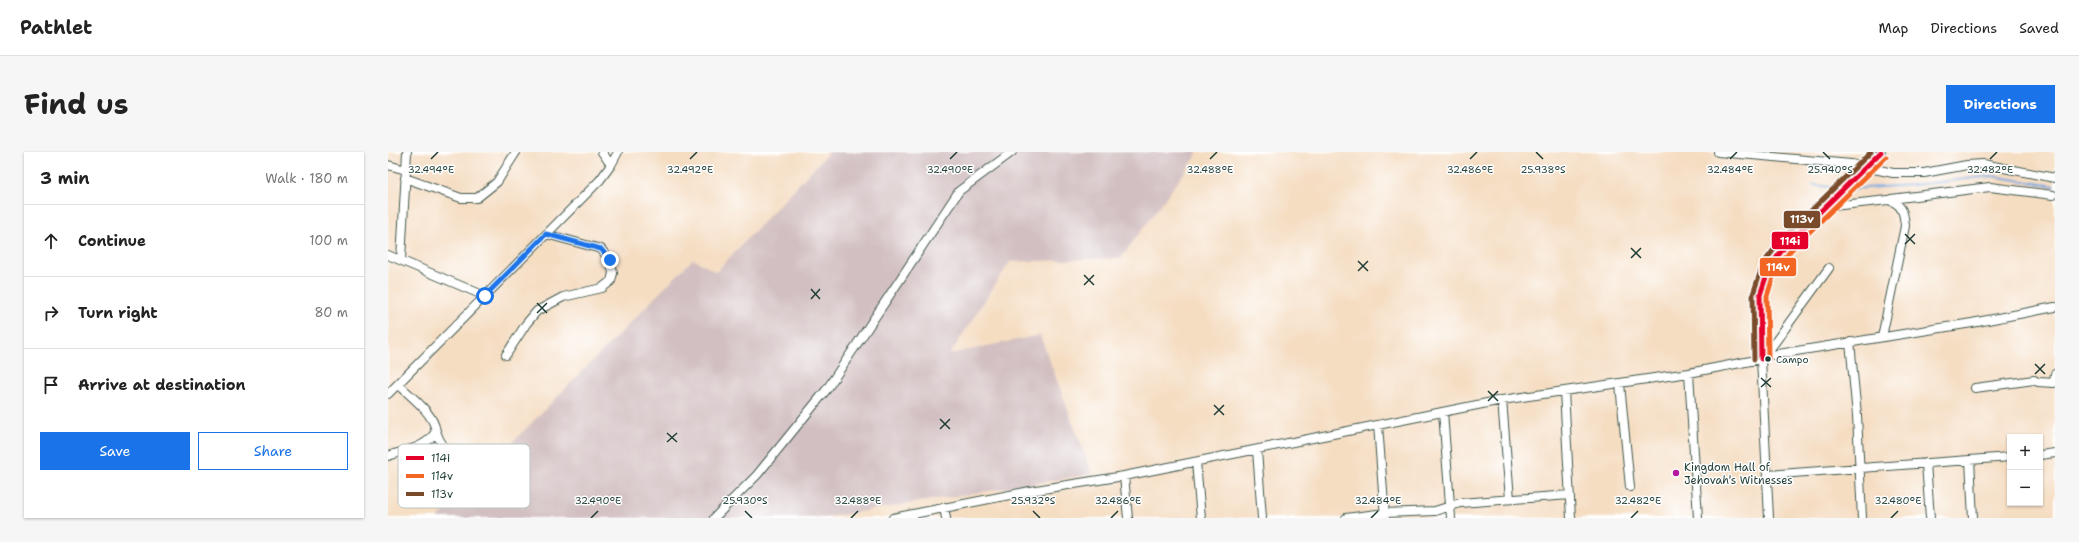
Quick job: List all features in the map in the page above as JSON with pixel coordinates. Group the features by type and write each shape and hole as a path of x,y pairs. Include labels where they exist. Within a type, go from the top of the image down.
{"street":[{"path":"401,259 407,152"},
{"path":"388,165 468,200 477,198 497,182 516,152"},
{"path":"602,152 611,165"},
{"path":"388,394 600,180 618,152"},
{"path":"714,518 757,475 827,388 959,192 1012,152"},
{"path":"1718,152 1866,167 1880,172 1906,174 1924,173 1966,165 1983,164 2055,178"},
{"path":"1769,518 1763,358 1759,308 1766,274 1774,258 1786,245 1881,152"},
{"path":"1824,207 1990,187 2053,195"},
{"path":"1882,337 1906,226 1904,211 1900,205 1888,200"},
{"path":"506,355 526,324 537,311 563,297 602,288 610,281 613,273 610,260 601,249 546,234"},
{"path":"388,254 485,296"},
{"path":"1763,358 1829,268"},
{"path":"893,518 944,507 1124,476 1502,400 1689,373 1850,342 1972,323 2055,307"},
{"path":"1850,342 1858,415 1862,518"},
{"path":"1689,373 1698,518"},
{"path":"1975,388 2034,380 2038,382 2054,383 2055,374"},
{"path":"398,384 428,414 435,424 436,431 442,444"},
{"path":"1620,384 1630,487"},
{"path":"1564,391 1571,518"},
{"path":"1502,400 1510,499"},
{"path":"1443,412 1451,518"},
{"path":"1378,425 1385,515"},
{"path":"422,444 430,439 436,431"},
{"path":"1257,450 1262,518"},
{"path":"388,456 398,453"},
{"path":"2043,455 2055,454"},
{"path":"1767,475 2007,457"},
{"path":"1970,460 1973,518"},
{"path":"1196,462 1201,518"},
{"path":"1926,463 1930,518"},
{"path":"1124,476 1128,518"},
{"path":"1346,518 1435,511 1460,503 1570,494"},
{"path":"944,507 946,518"}],"shaded area":[{"path":"829,152 1197,152 1195,158 1121,258 1010,262 950,354 1040,335 1092,474 822,518 438,518 448,508 530,508 530,444 511,444 693,259 716,272"}],"waterway":[{"path":"1848,189 1914,185 1992,176 2055,186"},
{"path":"1813,185 1839,188"}],"transit line":[{"name":"113v","path":"1754,359 1753,294 1763,264 1781,240 1871,152"},
{"name":"114i","path":"1761,359 1760,295 1769,268 1786,245 1881,152"},
{"name":"114v","path":"1768,359 1767,296 1775,271 1791,250 1886,157"}],"place":[{"name":"Campo","path":"1768,359"},
{"name":"Kingdom Hall of Jehovah's Witnesses","path":"1676,473"}],"route":[{"path":"485,296 546,234 592,245 601,249 607,254 610,260"}]}
